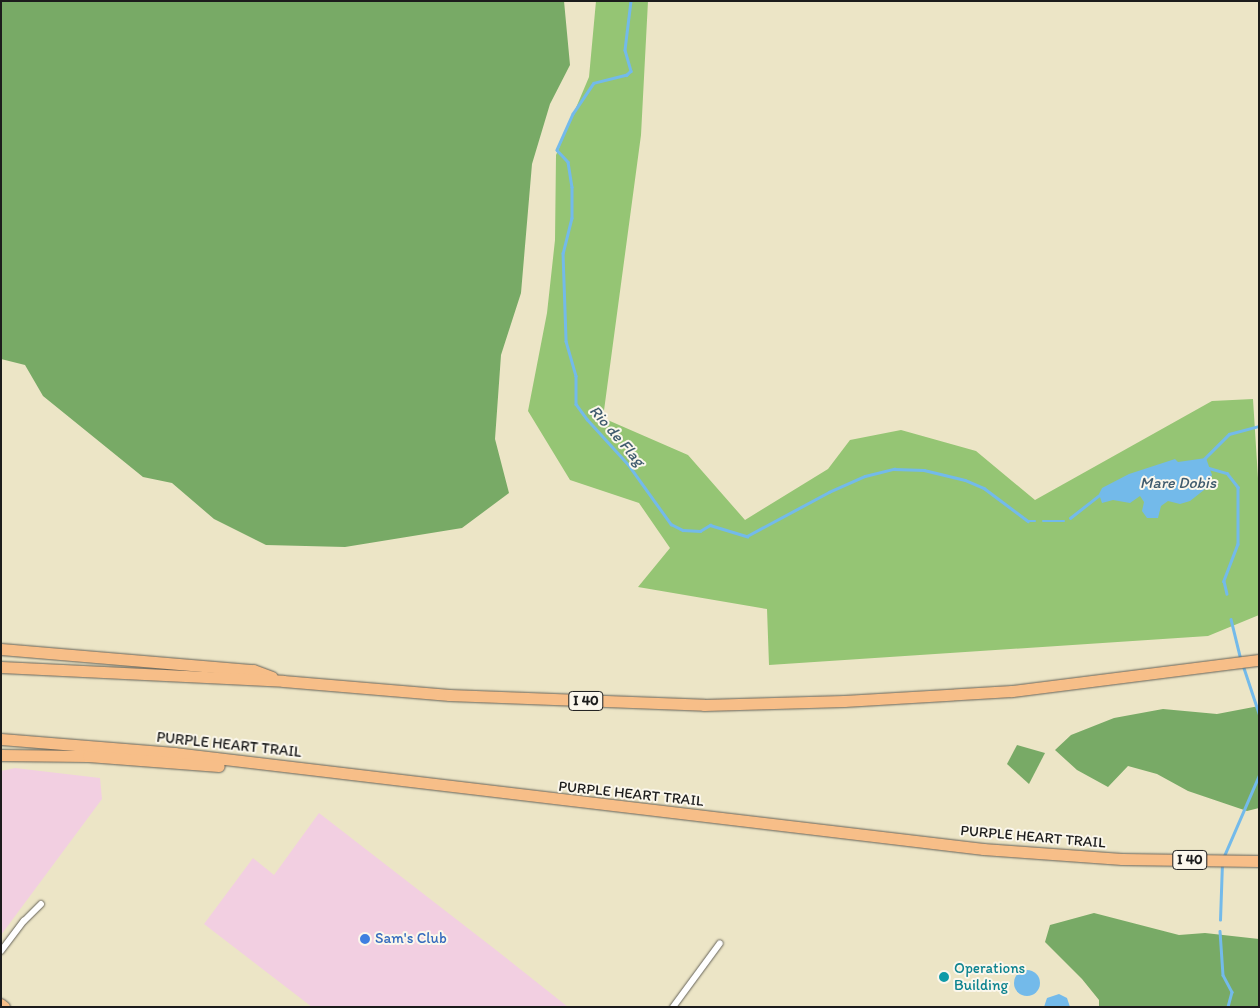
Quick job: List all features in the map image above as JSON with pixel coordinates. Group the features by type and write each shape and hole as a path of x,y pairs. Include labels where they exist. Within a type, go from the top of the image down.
{"highway":[{"path":"1,649 253,670 283,681"},
{"name":"I 40","path":"1,667 283,681 449,695 704,705 914,698 1012,691 1170,673 1259,660"},
{"name":"PURPLE HEART TRAIL","path":"1,739 174,753 923,843 1122,860 1259,861"},
{"path":"1,756 97,757 356,779 378,777"}],"main road":[{"path":"1,1004 5,1007"}],"street":[{"path":"1,951 24,921 41,904"},
{"path":"673,1007 720,943"}],"shaded area":[{"path":"15,768 100,778 102,799 1,935 1,771"},
{"path":"319,813 568,1007 312,1007 204,924 253,858 274,875"}],"green space":[{"path":"1,1 564,1 570,65 550,104 532,164 521,293 501,355 495,439 509,493 462,528 345,547 266,545 214,519 172,483 143,477 43,396 25,365 1,359"},
{"path":"596,1 648,1 641,135 603,418 688,455 745,520 828,469 850,440 901,430 976,451 1035,500 1212,401 1253,399 1259,494 1259,615 1208,636 769,665 767,609 638,587 670,548 639,503 570,480 528,411 547,313 555,240 556,155 589,77"},
{"path":"1259,706 1259,808 1247,811 1188,791 1157,774 1128,766 1108,787 1077,770 1055,750 1071,735 1114,718 1163,709 1217,714"},
{"path":"1017,745 1045,753 1029,784 1007,764"},
{"path":"1094,913 1179,935 1205,933 1259,939 1259,1007 1099,1007 1099,1000 1082,979 1045,942 1050,925"}],"water":[{"name":"Mare Dobis","path":"1206,458 1212,475 1204,490 1190,501 1180,504 1168,501 1161,506 1158,518 1147,518 1142,511 1144,502 1140,496 1130,503 1113,500 1102,503 1099,494 1102,488 1129,474 1175,459 1178,462"},
{"path":"1027,970 1036,974 1040,983 1036,992 1027,996 1018,992 1014,983 1018,974"},
{"path":"1059,994 1067,998 1070,1007 1044,1007 1047,998"}],"waterway":[{"name":"Rio de Flag","path":"631,1 625,50 631,71 627,75 594,83 573,114 557,150 568,162 572,187 572,218 563,253 566,341 576,376 576,404 587,419 628,464 671,524 683,530 700,531 710,525 747,536 829,492 865,476 894,469 924,470 965,480 984,488 1028,521 1035,521"},
{"path":"1204,459 1229,434 1259,426"},
{"name":"Rio de Flag","path":"1209,468 1227,473 1238,487 1238,544 1224,581 1227,594"},
{"name":"Rio de Flag","path":"1070,518 1102,493"},
{"name":"Rio de Flag","path":"1043,521 1064,521"},
{"name":"Rio de Flag","path":"1231,619 1241,660"},
{"name":"Rio de Flag","path":"1243,665 1259,713"},
{"name":"Rio de Flag","path":"1224,856 1259,775"},
{"name":"Rio de Flag","path":"1220,920 1222,864"},
{"name":"Rio de Flag","path":"1220,931 1223,975 1232,992 1228,1007"}],"place":[{"name":"Sam's Club","path":"365,939"},
{"name":"Operations Building","path":"944,977"}]}
